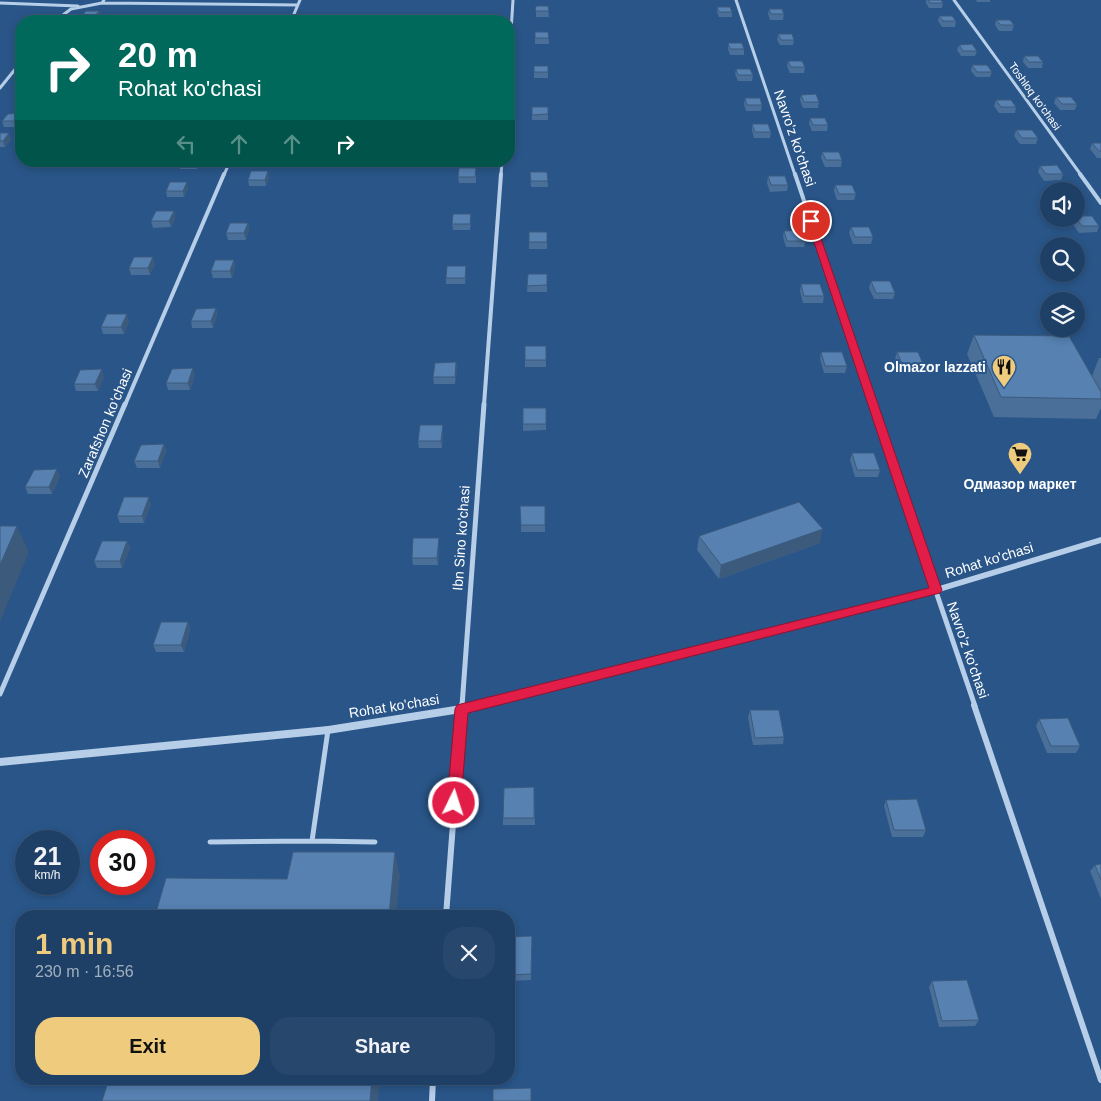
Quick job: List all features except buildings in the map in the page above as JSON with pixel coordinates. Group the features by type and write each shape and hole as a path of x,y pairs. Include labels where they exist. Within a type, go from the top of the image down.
{"street":[{"path":"293,15 300,0"},
{"path":"512,15 513,0"},
{"name":"Navro'z ko'chasi","path":"736,0 1101,1080"},
{"name":"Toshloq ko'chasi","path":"954,0 1101,203"},
{"path":"60,15 78,6 103,1 297,6"},
{"path":"0,3 78,6"},
{"path":"0,88 15,69"},
{"name":"Zarafshon ko'chasi","path":"0,694 227,167"},
{"name":"Ibn Sino ko'chasi","path":"446,910 502,167"},
{"name":"Rohat ko'chasi","path":"0,762 328,730 461,709 936,590 1101,540"},
{"path":"432,1101 433,1085"}],"lane":[{"path":"312,841 328,730"},
{"path":"210,842 375,842"}],"place":[{"name":"Olmazor lazzati","path":"1004,388"},
{"name":"Одмазор маркет","path":"1020,475"}],"route":[{"path":"454,803 461,709 936,590 811,221"}]}
